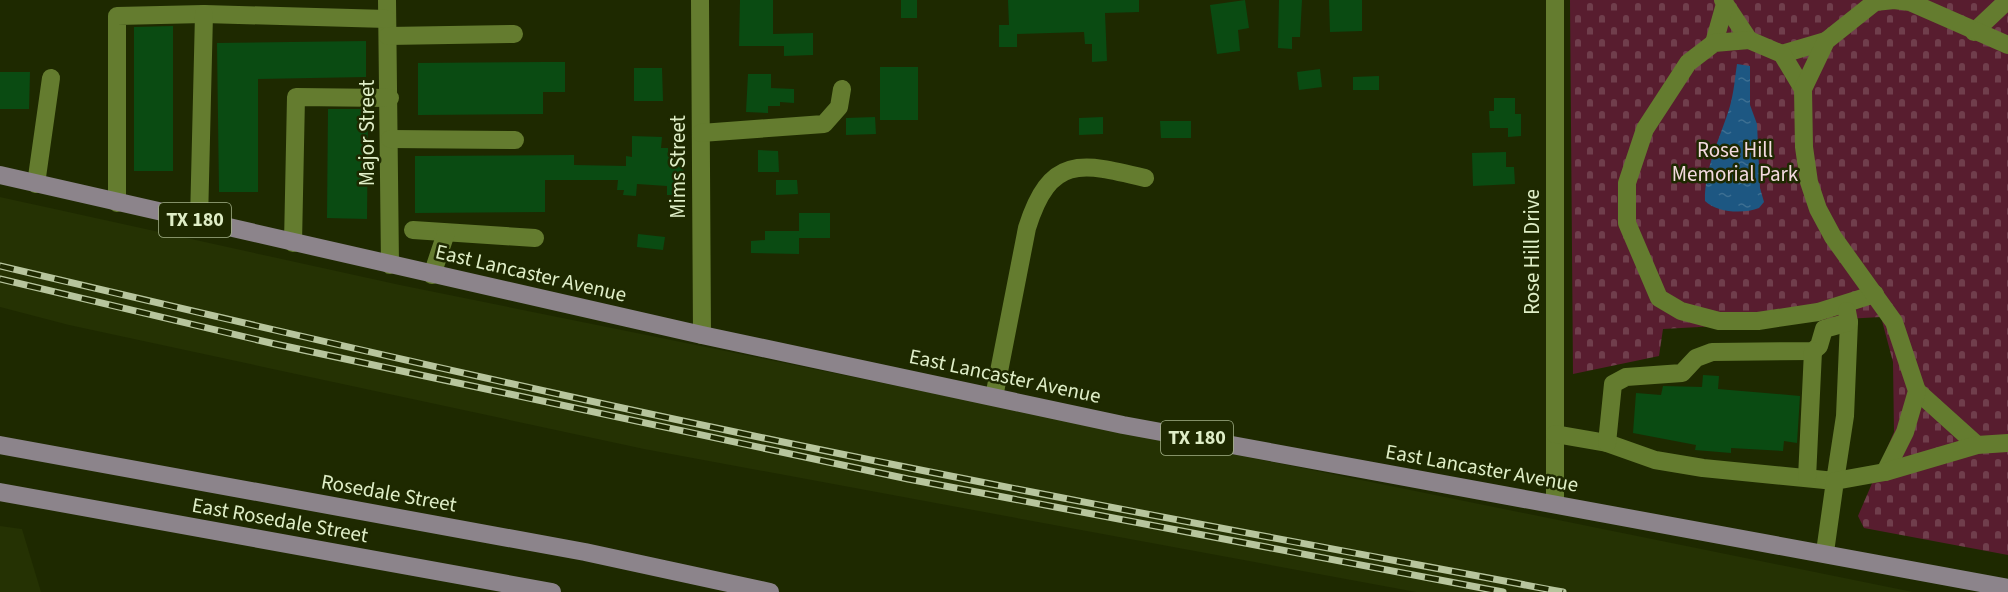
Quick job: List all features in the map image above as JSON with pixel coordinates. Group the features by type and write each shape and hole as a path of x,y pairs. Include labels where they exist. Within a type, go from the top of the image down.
{"main road":[{"name":"East Lancaster Avenue","path":"0,176 702,335 1123,425 1825,552 2008,588"},
{"name":"Rosedale Street","path":"0,445 574,550 770,592"},
{"name":"East Rosedale Street","path":"0,492 552,592"}],"street":[{"name":"Major Street","path":"387,0 390,98 390,265"},
{"name":"Mims Street","path":"700,0 702,335"},
{"name":"Rose Hill Drive","path":"1555,0 1555,504"},
{"path":"1782,54 1826,41 1875,2 1894,0 1927,9 1974,32 2008,45"},
{"path":"2008,1 2008,8"},
{"path":"1974,32 2008,1"},
{"path":"1724,2 1749,40"},
{"path":"1714,43 1724,2"},
{"path":"199,221 204,14"},
{"path":"117,202 117,16 204,14 514,34"},
{"path":"1803,89 1782,54 1749,40 1714,43 1688,63 1645,129 1627,183 1628,223 1659,298 1681,311 1719,321 1758,321 1818,312 1875,294"},
{"path":"1826,41 1803,89 1804,147 1809,182 1818,209 1833,237 1894,322 1917,391 1977,445"},
{"path":"36,184 51,78"},
{"path":"701,133 824,124 839,107 842,88"},
{"path":"293,243 296,97 390,98"},
{"path":"390,139 515,140"},
{"path":"994,397 1027,228 1035,204 1046,184 1072,170 1087,166 1098,166 1145,178"},
{"path":"412,230 535,238"},
{"path":"432,275 446,233"},
{"path":"1825,552 1845,416 1849,322 1845,303"},
{"path":"1607,443 1613,384 1626,377 1682,373 1696,358 1712,352 1813,351 1819,346 1824,329 1849,322"},
{"path":"1807,478 1813,351"},
{"path":"1885,472 1905,432 1917,391"},
{"path":"1555,434 1607,443 1665,461 1835,481 1885,472 1977,445 2008,442"}],"shaded area":[{"path":"0,197 400,285 1913,592 1416,592 644,449 69,325 0,307"},
{"path":"0,526 22,529 41,592 0,592"}],"green space":[{"name":"Rose Hill Memorial Park","path":"1570,0 2008,0 2008,555 1864,528 1858,516 1894,432 1893,362 1881,317 1663,329 1659,356 1573,374"}],"water":[{"path":"1737,64 1750,66 1750,105 1757,124 1760,188 1764,202 1759,208 1738,212 1716,208 1705,201 1707,177 1730,106"}],"building":[{"path":"740,0 773,0 773,34 813,33 813,55 784,56 784,46 739,46"},
{"path":"901,0 917,0 917,18 901,18"},
{"path":"1008,0 1139,0 1139,12 1105,13 1107,61 1092,62 1092,44 1085,44 1084,32 1017,34 1017,47 999,47 999,25 1009,25"},
{"path":"1245,0 1249,28 1238,30 1240,51 1217,54 1210,5"},
{"path":"1279,0 1302,0 1300,37 1292,37 1292,49 1278,48"},
{"path":"1329,0 1362,0 1362,31 1330,32"},
{"path":"173,26 173,171 134,171 134,27"},
{"path":"366,41 366,77 258,79 258,192 219,192 217,43"},
{"path":"565,62 565,92 543,92 543,114 418,115 418,63"},
{"path":"880,67 918,67 918,120 880,120"},
{"path":"634,68 662,68 663,101 634,101"},
{"path":"1320,69 1322,87 1299,90 1297,72"},
{"path":"0,72 30,72 29,109 0,109"},
{"path":"748,74 771,74 771,88 794,89 794,103 780,102 780,106 768,106 768,113 746,112"},
{"path":"1379,76 1379,90 1353,90 1353,77"},
{"path":"1494,98 1515,98 1515,114 1521,114 1521,136 1508,137 1508,128 1490,128 1489,111 1494,111"},
{"path":"328,109 368,109 367,219 327,218"},
{"path":"875,117 876,134 846,135 846,118"},
{"path":"1103,117 1103,134 1079,135 1079,118"},
{"path":"1160,121 1191,121 1191,138 1161,138"},
{"path":"632,136 662,137 661,148 668,148 668,152 684,153 682,195 667,195 667,186 637,184 636,196 623,195 624,190 617,190 618,180 545,180 545,212 415,213 415,156 574,155 574,165 626,166 626,156 632,157"},
{"path":"758,150 778,151 779,172 758,172"},
{"path":"1506,152 1506,167 1514,167 1515,184 1473,186 1472,153"},
{"path":"776,180 797,180 798,194 776,195"},
{"path":"799,213 830,213 830,238 799,238"},
{"path":"765,231 799,231 799,254 751,253 751,241 765,240"},
{"path":"638,234 665,237 663,250 637,247"},
{"path":"1703,375 1719,376 1718,389 1800,396 1797,443 1784,441 1783,451 1731,448 1731,453 1695,450 1696,445 1633,433 1636,393 1661,395 1663,386 1702,387"}],"railway":[{"path":"0,266 489,379 783,442 1075,500 1563,592"},
{"path":"0,279 275,344 908,479 1503,592"}]}
